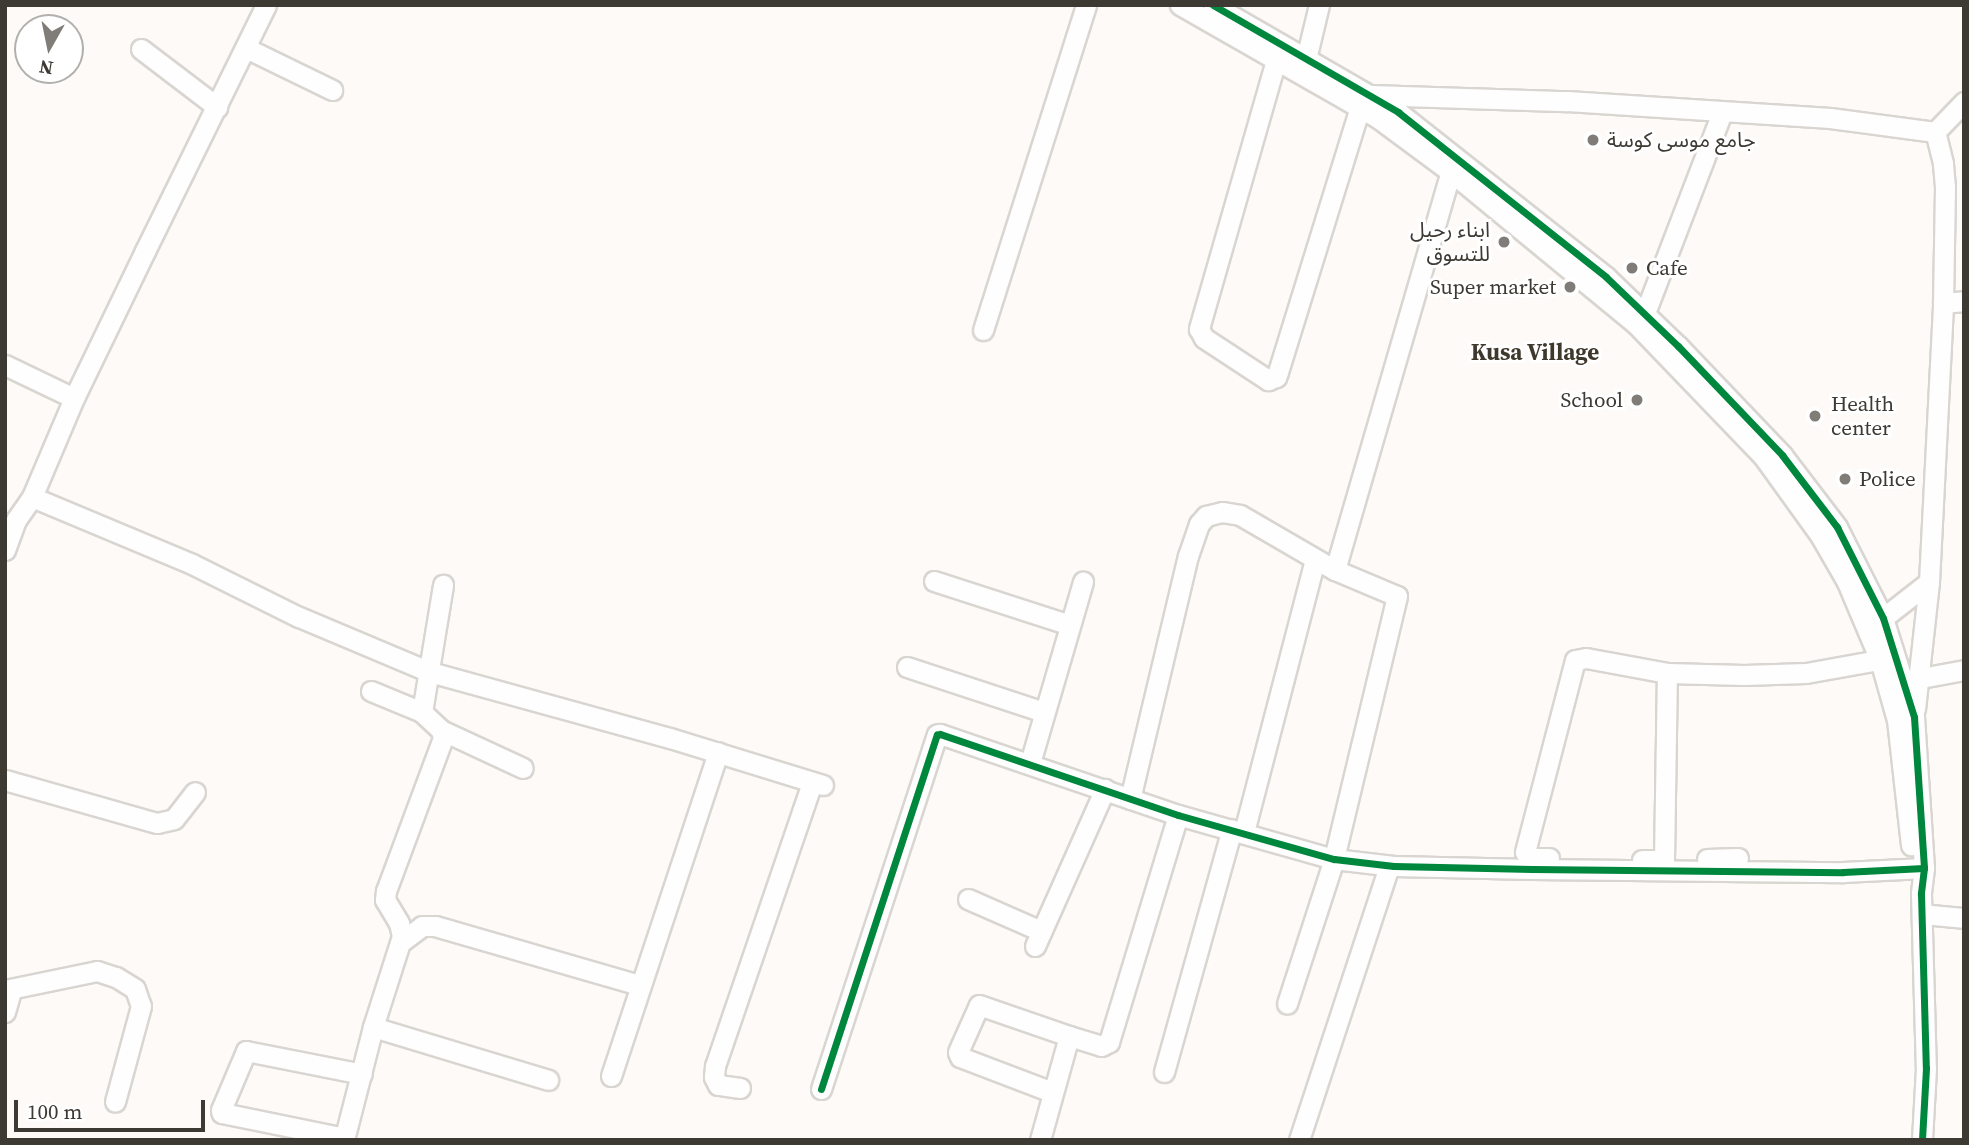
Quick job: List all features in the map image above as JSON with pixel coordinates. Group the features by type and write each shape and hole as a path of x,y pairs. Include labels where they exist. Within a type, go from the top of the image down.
{"street":[{"path":"5,550 11,518 32,498 74,398 266,5"},
{"path":"983,330 1086,5"},
{"path":"1180,5 1276,60 1365,101 1567,101 1830,118 1935,132"},
{"path":"1213,5 1306,59 1394,119 1606,278 1645,313 1673,351 1704,384 1782,455 1889,658 1914,717"},
{"path":"1306,59 1319,5"},
{"path":"246,48 332,90"},
{"path":"141,49 217,107"},
{"path":"1276,60 1199,329 1204,338 1268,380 1276,377 1278,372 1365,101"},
{"path":"1935,132 1964,102"},
{"path":"1645,313 1722,112"},
{"path":"1394,119 1451,172 1673,351"},
{"path":"1922,1140 1926,1068 1914,717 1921,678 1929,582 1943,303 1945,187 1935,132"},
{"path":"1335,570 1451,172"},
{"path":"1943,303 1964,301"},
{"path":"5,365 74,398"},
{"path":"32,498 192,564 322,627 430,672 718,752 817,783 715,1066 714,1077 718,1085 740,1088"},
{"path":"1808,503 1860,568 1883,618 1919,868"},
{"path":"1130,799 1188,556 1199,524 1212,513 1240,515 1335,570 1395,595 1398,599 1334,859 1287,1004"},
{"path":"1164,1072 1238,830 1315,559"},
{"path":"934,581 1070,625"},
{"path":"1030,763 1083,582"},
{"path":"1883,618 1929,582"},
{"path":"422,712 443,585"},
{"path":"1738,858 1529,858 1525,852 1574,660 1586,658 1667,673 1806,673 1889,658"},
{"path":"907,667 1044,712"},
{"path":"1921,678 1964,670"},
{"path":"1664,860 1667,673"},
{"path":"371,691 422,712 441,730 523,768"},
{"path":"362,1074 246,1051 221,1110 222,1113 344,1139 362,1074 373,1027 401,942 400,927 388,906 386,891 440,751 441,730"},
{"path":"821,1089 937,735 944,734 1178,815 1334,859 1389,866 1724,872 1843,872 1919,868"},
{"path":"611,1076 718,752"},
{"path":"5,780 157,823 174,819 195,792"},
{"path":"968,899 1038,938 1105,789"},
{"path":"1052,1092 960,1057 958,1052 979,1005 1101,1046 1109,1042 1178,815"},
{"path":"1299,1140 1389,866"},
{"path":"1922,904 1964,918"},
{"path":"401,942 422,926 435,926 640,985"},
{"path":"5,1012 8,990 97,971 116,977 135,989 141,1006 115,1102"},
{"path":"373,1027 548,1080"},
{"path":"1040,1140 1069,1036"}],"cycle path":[{"path":"1213,5 1398,112 1606,277 1678,346 1782,455 1837,527 1883,618 1914,717 1924,868 1921,894 1926,1068 1922,1140"},
{"path":"821,1089 937,735 940,734 1178,815 1334,859 1394,866 1532,869 1843,872 1924,868"}],"place":[{"name":"جامع موسى كوسة","path":"1593,140"},
{"name":"ابناء رحيل للتسوق","path":"1504,242"},
{"name":"Cafe","path":"1632,268"},
{"name":"Super market","path":"1570,287"},
{"name":"School","path":"1637,400"},
{"name":"Health center","path":"1815,416"},
{"name":"Police","path":"1845,479"}],"district":[{"name":"Kusa Village","path":"1535,352"}]}
